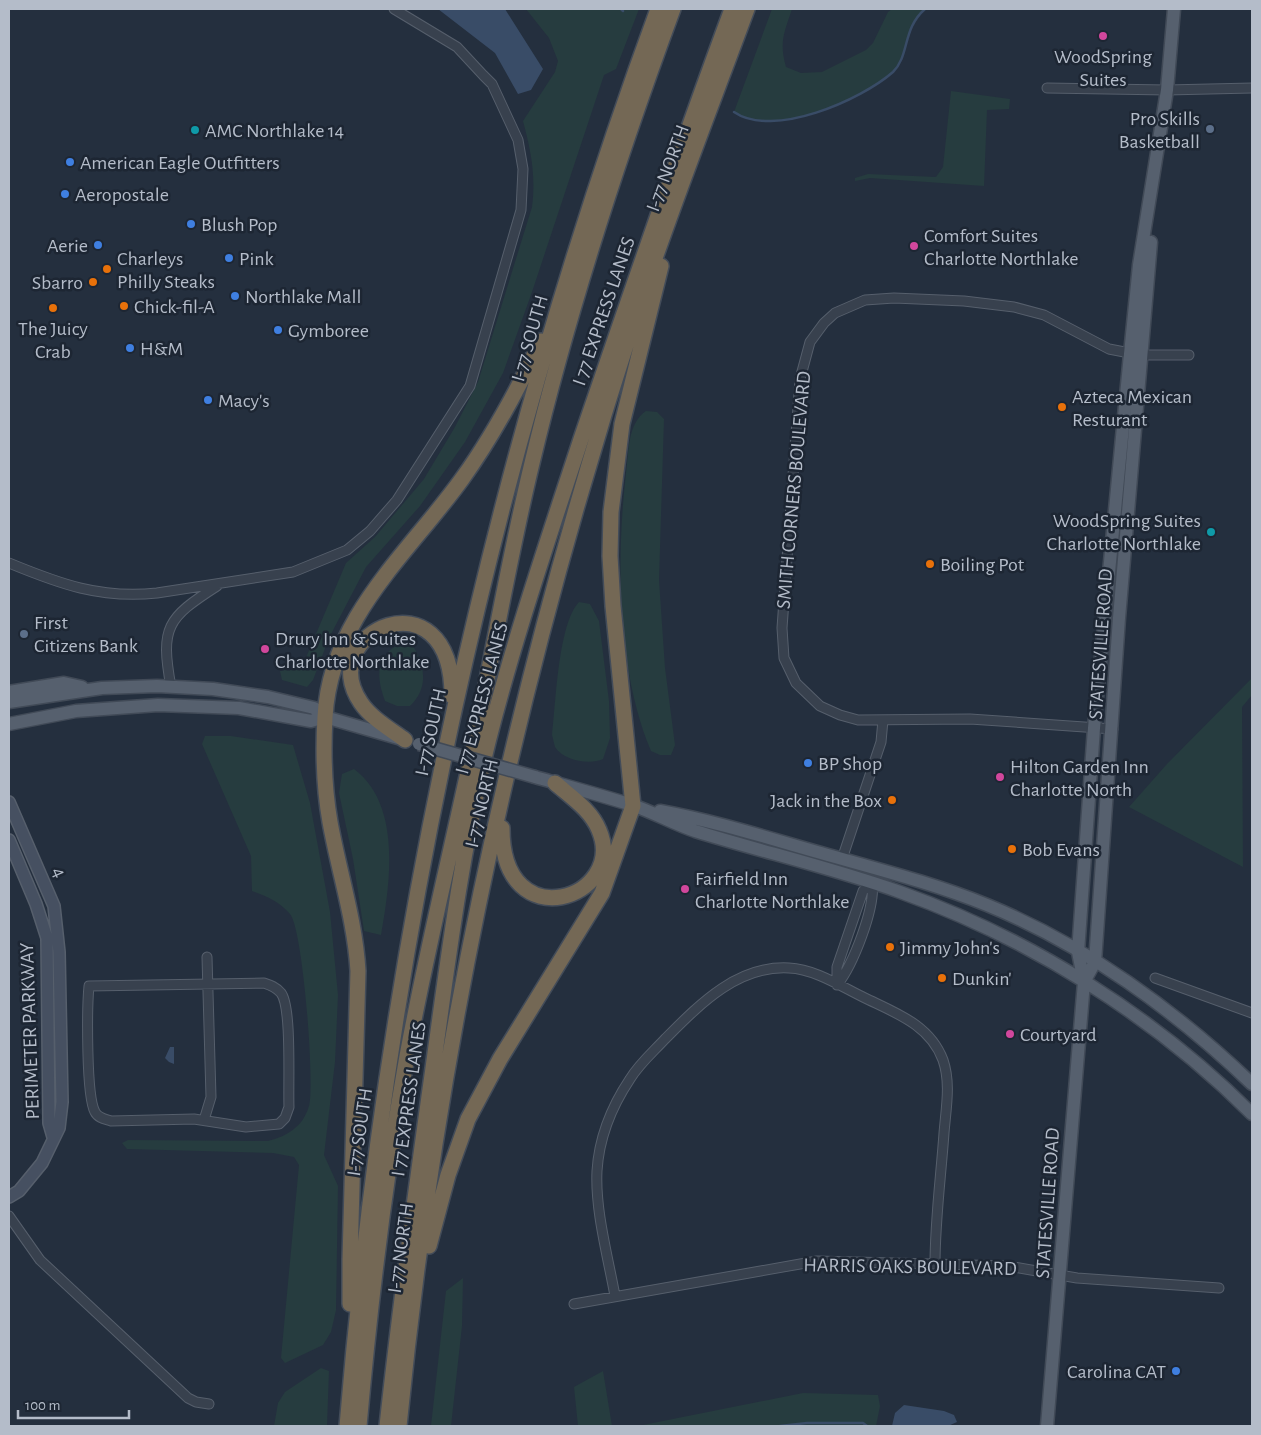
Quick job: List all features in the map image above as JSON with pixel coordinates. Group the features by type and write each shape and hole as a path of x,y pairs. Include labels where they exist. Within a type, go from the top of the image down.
{"highway":[{"name":"I-77 SOUTH","path":"348,1426 368,1214 395,1027 424,860 452,721 489,564 559,302 618,122 658,9"},
{"name":"I 77 EXPRESS LANES","path":"359,1426 377,1252 402,1083 428,951 476,735 520,515 559,358 589,254 639,101 673,9"},
{"name":"I 77 EXPRESS LANES","path":"387,1426 409,1241 450,938 466,845 488,742 509,664 544,551 646,246 732,9"},
{"name":"I-77 NORTH","path":"399,1426 412,1312 452,1045 502,802 542,634 594,448 644,289 747,9"},
{"path":"412,1312 442,1196 468,1119 500,1059 602,892 633,806 611,580 613,487 628,400 683,182"},
{"path":"352,1375 350,1259 358,971 353,925 327,805 324,766 326,697 336,662 354,620 380,579 461,480 484,446 521,382 559,302"},
{"path":"412,742 367,710 357,697 352,683 353,660 359,646 369,635 386,625 406,623 419,627 432,634 441,644 448,658 452,673 452,721"},
{"path":"502,802 503,854 511,875 524,889 541,896 559,897 571,894 583,888 597,873 603,852 602,837 588,812 554,783"}],"main road":[{"name":"STATESVILLE ROAD","path":"1084,982 1095,962 1118,641 1139,265 1158,157 1167,90 1174,9"},
{"name":"STATESVILLE ROAD","path":"1047,1426 1084,982 1078,952 1094,728 1104,621 1135,355"},
{"path":"1106,605 1114,608 1113,628 1118,641"},
{"path":"1104,621 1111,649 1110,666 1116,670"},
{"path":"9,692 64,683 89,689"},
{"path":"9,702 89,689 171,687 213,689 268,697 314,708 324,717 633,806 694,830 872,882 927,902 1004,936 1084,982 1220,1076 1252,1102"},
{"path":"9,724 76,711 158,705 239,708 311,721 324,717"},
{"path":"633,806 697,818 934,886 1022,921 1095,962 1175,1017 1252,1084"},
{"path":"1183,1052 1252,1114"}],"street":[{"path":"9,562 59,583 87,591 147,594 293,572 340,553 358,542 397,500 470,386 521,210 523,170 518,140 492,84 456,47 394,9"},
{"path":"1047,88 1167,90 1252,88"},
{"name":"SMITH CORNERS BOULEVARD","path":"1112,729 970,719 858,720 820,706 796,683 784,658 782,628 798,403 804,360 810,342 829,318 851,304 865,300 894,298 964,301 1014,307 1044,315 1088,340 1109,349 1135,355 1189,355"},
{"path":"171,687 165,648 172,626 184,608 222,583"},
{"path":"842,859 881,742 882,720"},
{"name":"4","path":"9,802 51,898"},
{"name":"PERIMETER PARKWAY","path":"9,840 36,904 47,938 49,1123 53,1137"},
{"path":"837,985 848,970 870,908 874,895 872,882"},
{"name":"PERIMETER PARKWAY","path":"9,1197 19,1191 32,1178 42,1163 59,1128 62,1102 59,952 51,898"},
{"path":"204,1120 211,1097 207,957"},
{"path":"615,1296 598,1193 597,1171 605,1130 613,1109 630,1077 700,1004 712,994 759,972 789,968 803,970 837,985 919,1026 929,1036 942,1057 948,1084 936,1220 935,1264"},
{"path":"1155,978 1252,1013"},
{"path":"264,983 274,987 281,993 287,1014 288,1107 285,1118 279,1124 246,1127 204,1120 111,1121 101,1118 95,1112 89,1068 89,986 208,984 264,983"},
{"path":"9,1216 29,1246 57,1277 188,1398 209,1404"},
{"name":"HARRIS OAKS BOULEVARD","path":"574,1304 806,1262 1008,1266 1085,1279 1219,1288"}],"green space":[{"path":"526,9 639,9 616,69 604,75 503,373 465,442 420,506 366,567 329,638 313,680 307,687 282,680 280,671 302,667 346,563 375,537 424,479 455,427 478,382 532,207 532,164 523,121 555,72 558,61 549,38"},
{"path":"772,9 792,9 783,38 783,51 786,67 801,73 822,72 866,50 873,43 888,12 892,9 925,9 909,33 902,58 898,65 893,72 879,83 839,104 816,113 793,119 771,121 751,119 734,112"},
{"path":"951,91 1010,99 1009,109 987,110 984,186 870,178 855,181 855,178 868,174 936,177 943,167"},
{"path":"646,411 657,412 664,419 659,580 665,668 675,745 671,755 660,755 651,751 631,686 622,614 621,542 630,439 635,423"},
{"path":"579,602 590,604 599,621 609,701 610,738 603,759 591,762 584,762 564,756 555,747 552,735 562,645 566,628"},
{"path":"401,643 413,646 423,670 420,692 410,706 397,706 385,701 380,684 379,676 382,661 392,648"},
{"path":"1252,678 1252,695 1242,707 1243,867 1129,807 1167,764"},
{"path":"205,736 231,736 293,745 310,803 330,912 338,995 335,1062 324,1155 338,1186 336,1310 331,1332 323,1345 285,1363 281,1358 299,1165 294,1157 273,1153 127,1149 122,1143 128,1140 268,1141 293,1130 303,1120 309,1106 310,1069 307,1008 295,926 290,914 282,906 268,897 252,891 251,856 202,744"},
{"path":"354,769 369,784 380,803 386,824 389,846 389,870 381,935 364,931 353,859 339,793 342,774"},
{"path":"463,1278 462,1326 451,1426 431,1426 446,1291"},
{"path":"321,1368 329,1371 327,1426 274,1426 278,1403 285,1392"},
{"path":"603,1371 612,1426 578,1426 574,1387"},
{"path":"803,1393 878,1395 880,1406 876,1426 638,1426"}],"water":[{"path":"438,9 505,9 543,69 531,90 518,94 495,53"},
{"path":"170,1047 174,1047 174,1064 165,1058"},
{"path":"904,1405 944,1411 954,1415 957,1422 948,1426 892,1426 895,1413"}],"waterway":[{"path":"734,112 751,119 771,121 793,119 816,113 860,94 893,72 902,58 913,25 925,9"},
{"path":"780,1426 807,1423 863,1423 867,1426"}],"place":[{"name":"WoodSpring Suites","path":"1103,36"},
{"name":"Pro Skills Basketball","path":"1210,129"},
{"name":"AMC Northlake 14","path":"195,130"},
{"name":"American Eagle Outfitters","path":"70,162"},
{"name":"Aeropostale","path":"65,194"},
{"name":"Blush Pop","path":"191,224"},
{"name":"Aerie","path":"98,245"},
{"name":"Comfort Suites Charlotte Northlake","path":"914,246"},
{"name":"Pink","path":"229,258"},
{"name":"Charleys Philly Steaks","path":"107,269"},
{"name":"Sbarro","path":"93,282"},
{"name":"Northlake Mall","path":"235,296"},
{"name":"Chick-fil-A","path":"124,306"},
{"name":"The Juicy Crab","path":"53,308"},
{"name":"Gymboree","path":"278,330"},
{"name":"H&M","path":"130,348"},
{"name":"Macy's","path":"208,400"},
{"name":"Azteca Mexican Resturant","path":"1062,407"},
{"name":"WoodSpring Suites Charlotte Northlake","path":"1211,532"},
{"name":"Boiling Pot","path":"930,564"},
{"name":"First Citizens Bank","path":"24,634"},
{"name":"Drury Inn & Suites Charlotte Northlake","path":"265,649"},
{"name":"BP Shop","path":"808,763"},
{"name":"Hilton Garden Inn Charlotte North","path":"1000,777"},
{"name":"Jack in the Box","path":"892,800"},
{"name":"Bob Evans","path":"1012,849"},
{"name":"Fairfield Inn Charlotte Northlake","path":"685,889"},
{"name":"Jimmy John's","path":"890,947"},
{"name":"Dunkin'","path":"942,978"},
{"name":"Courtyard","path":"1010,1034"},
{"name":"Carolina CAT","path":"1176,1371"}]}
